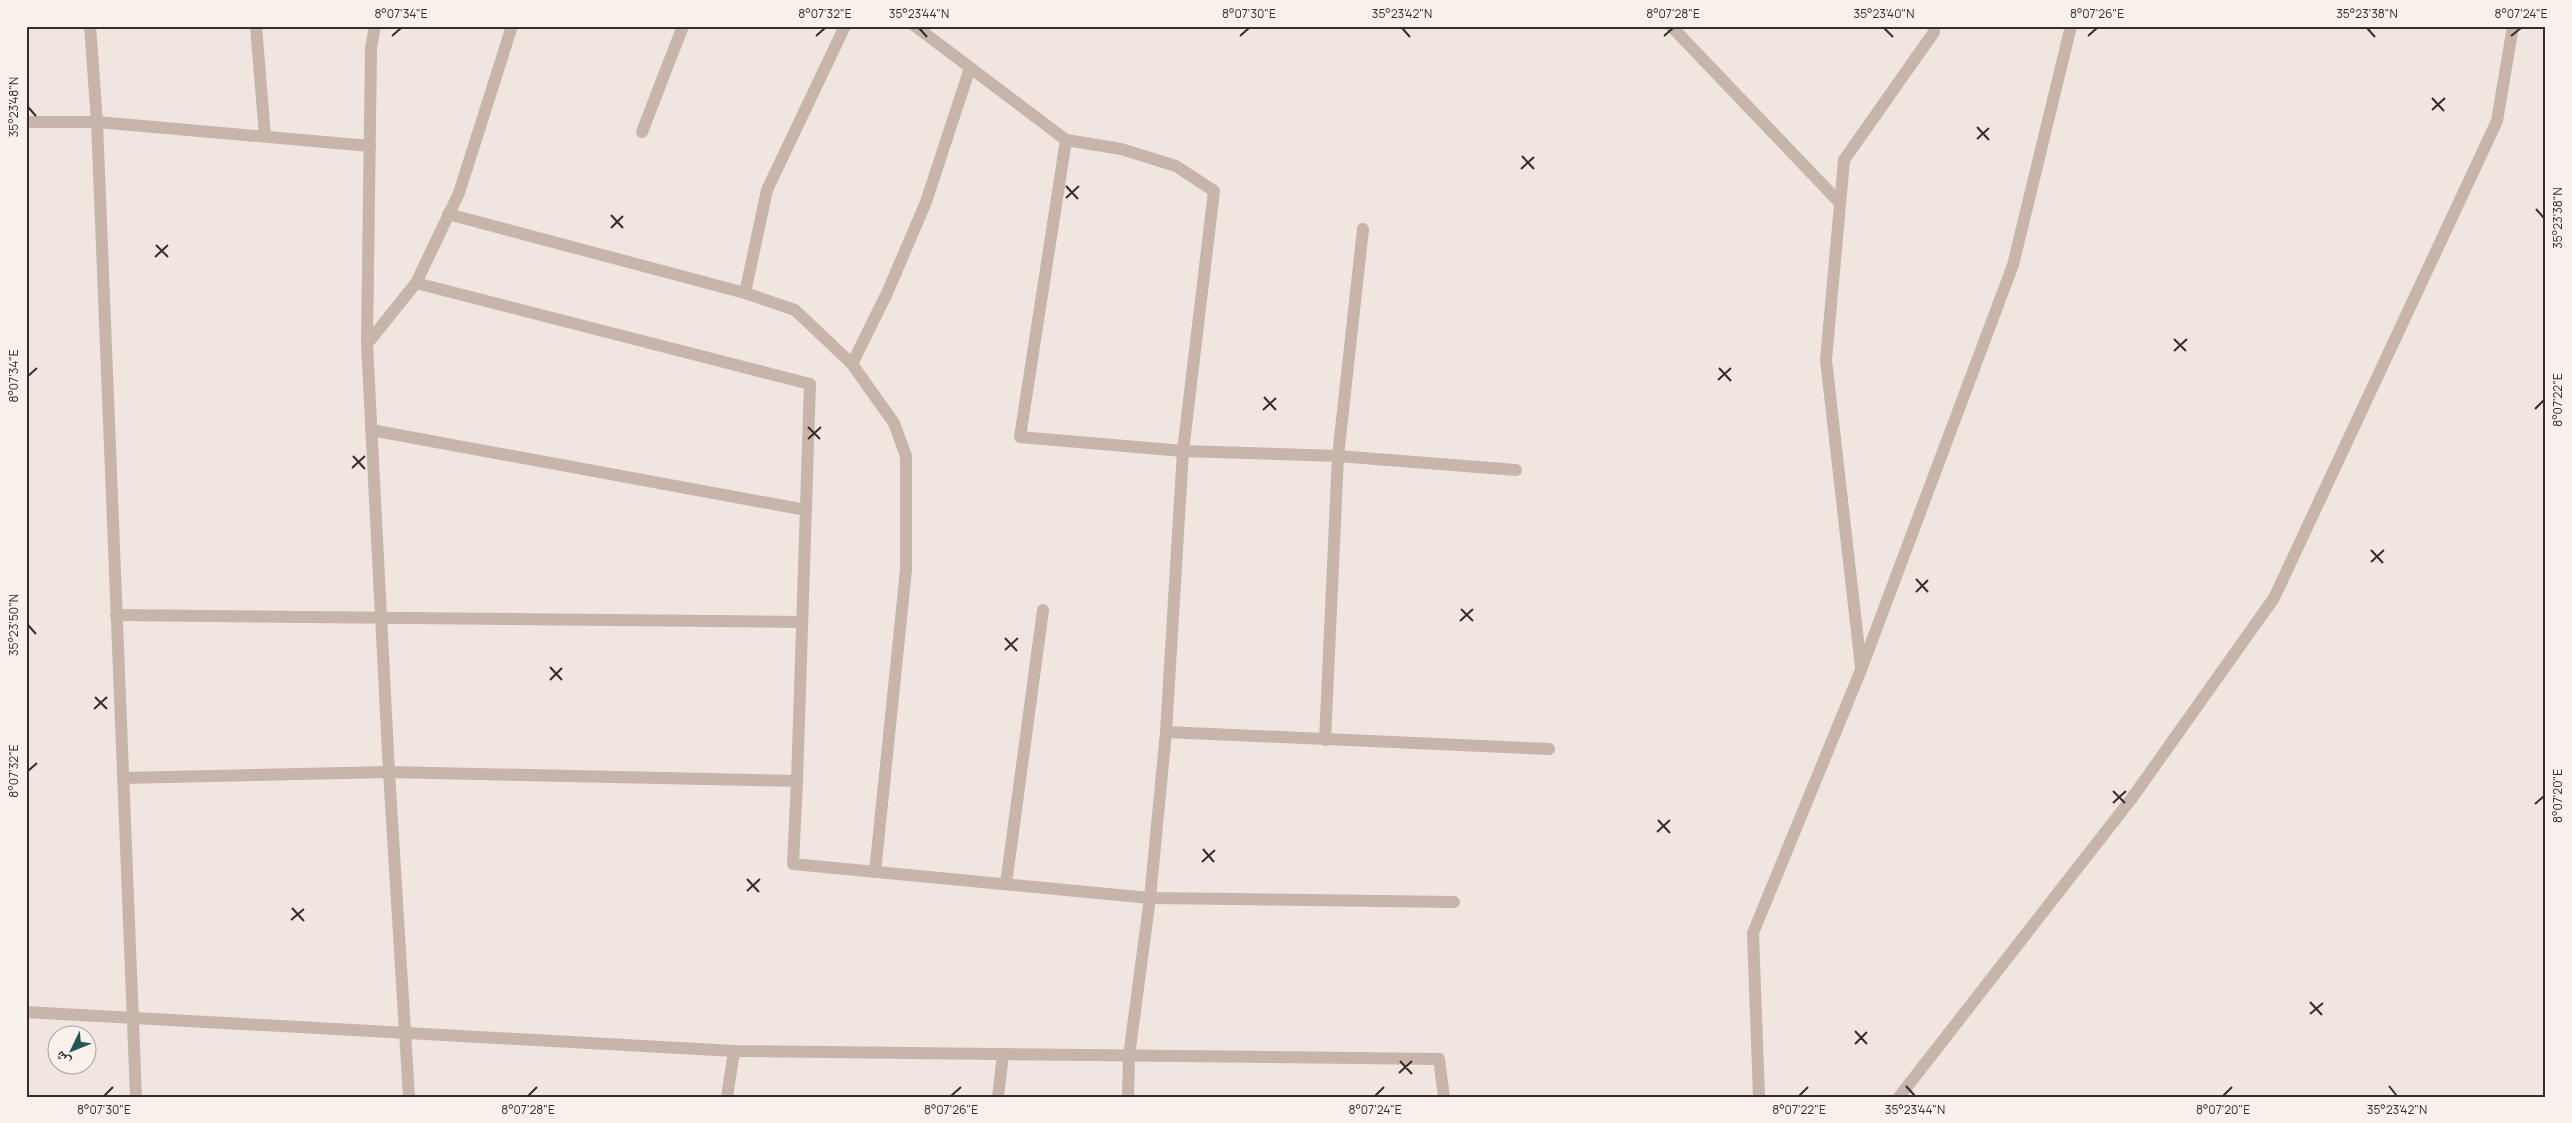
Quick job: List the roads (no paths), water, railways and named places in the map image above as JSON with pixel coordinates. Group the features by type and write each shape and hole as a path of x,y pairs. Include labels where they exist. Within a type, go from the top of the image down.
{"street":[{"path":"90,26 97,122 136,1097"},
{"path":"256,26 264,136"},
{"path":"375,26 372,48 367,344 389,772 410,1097"},
{"path":"367,344 416,283 459,193 512,26"},
{"path":"642,132 683,26"},
{"path":"745,292 767,190 845,26"},
{"path":"915,26 1066,140 1121,149 1176,166 1214,191 1183,451 1166,732 1150,898 1129,1056 1128,1097"},
{"path":"1671,26 1840,203"},
{"path":"1861,670 1826,360 1844,160 1934,32 1934,26"},
{"path":"1759,1097 1753,933 1861,670 2012,265 2070,26"},
{"path":"1899,1097 2132,798 2274,598 2497,121 2513,26"},
{"path":"852,364 888,291 926,202 970,68"},
{"path":"26,122 97,122 370,146"},
{"path":"1066,140 1020,437 1183,451 1338,456 1516,470"},
{"path":"448,214 745,292 795,310 852,364 894,423 906,456 906,570 875,872"},
{"path":"1325,740 1338,456 1363,229"},
{"path":"416,283 810,384 793,864 1150,898 1454,902"},
{"path":"371,430 806,510"},
{"path":"1006,884 1043,610"},
{"path":"116,615 802,622"},
{"path":"1166,732 1549,749"},
{"path":"123,778 389,772 797,781"},
{"path":"26,1012 734,1051 1439,1059 1444,1097"},
{"path":"727,1097 734,1051"},
{"path":"998,1097 1003,1054"}]}
